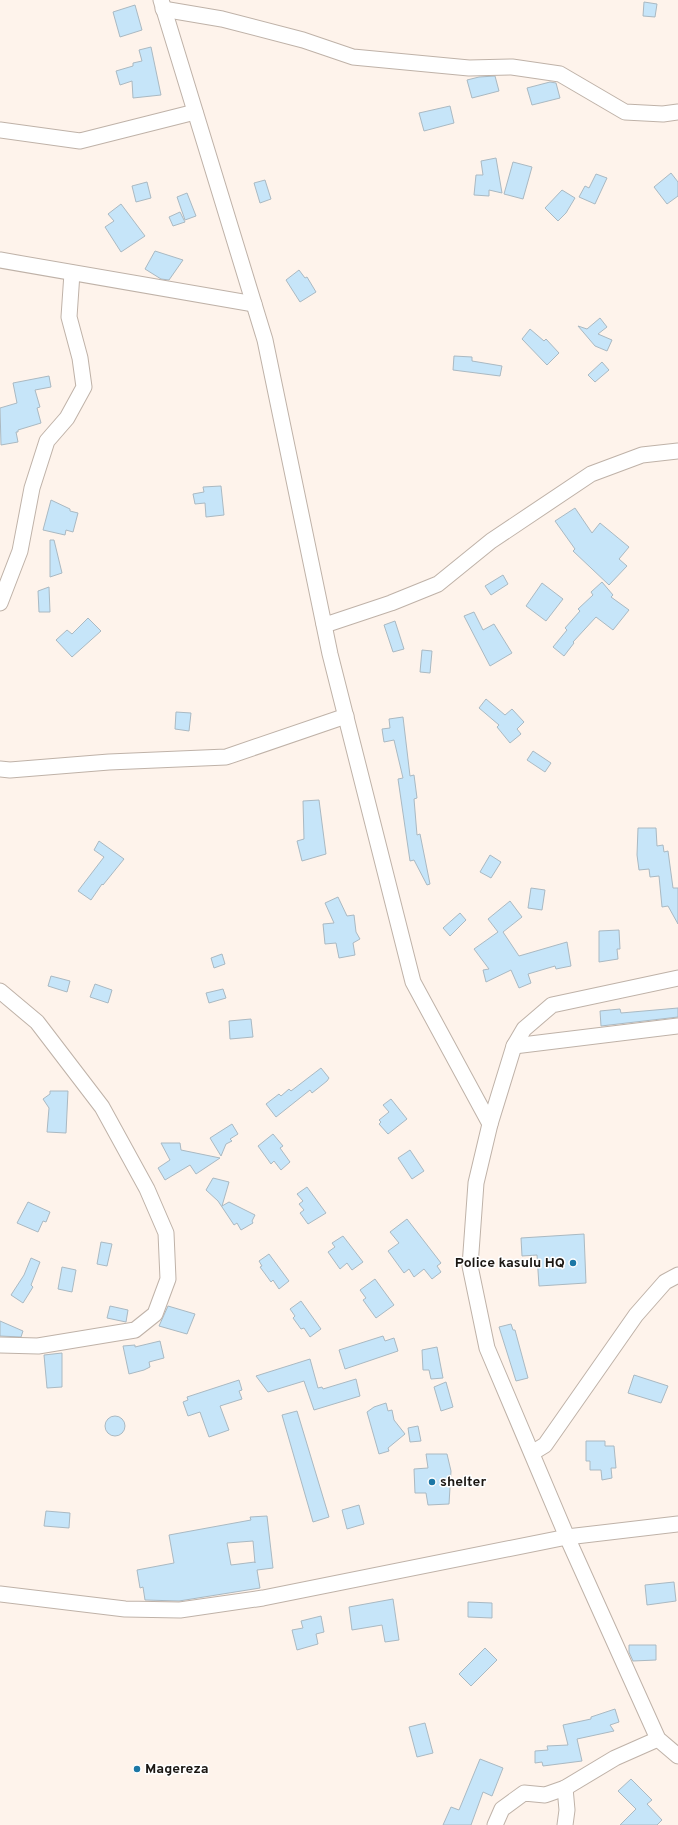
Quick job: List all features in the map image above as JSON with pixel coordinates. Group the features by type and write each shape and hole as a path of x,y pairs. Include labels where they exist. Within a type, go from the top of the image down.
{"street":[{"path":"162,5 265,340 324,624 413,982 490,1124"},
{"path":"162,5 303,40 353,57 469,68 512,67 560,74 625,112 663,114 678,112"},
{"path":"0,130 80,141 195,112"},
{"path":"0,260 254,304"},
{"path":"0,603 20,551 32,488 47,441 67,418 84,386 80,358 69,317 72,273"},
{"path":"324,624 391,603 438,584 491,541 590,474 642,455 678,451"},
{"path":"0,769 10,770 109,762 226,757 346,716"},
{"path":"678,978 552,1005 524,1029 514,1046 490,1124 476,1182 470,1266 487,1348 567,1537 658,1739 678,1756"},
{"path":"0,991 38,1022 102,1107 147,1189 166,1234 168,1279 155,1314 135,1330 38,1346 0,1345"},
{"path":"514,1046 678,1026"},
{"path":"532,1453 545,1445 636,1315 665,1282 678,1274"},
{"path":"0,1594 125,1609 180,1610 270,1597 567,1537 678,1524"},
{"path":"494,1825 502,1808 524,1792 546,1795 565,1788 615,1758 658,1739"},
{"path":"565,1788 567,1810 565,1825"}],"building":[{"path":"644,2 657,4 655,17 643,16"},
{"path":"135,5 142,30 120,37 113,12"},
{"path":"151,47 161,95 133,98 132,81 120,85 116,71 133,66 133,63 142,61 139,50"},
{"path":"495,76 499,91 472,98 467,80 479,77"},
{"path":"550,82 556,83 560,98 532,105 527,88"},
{"path":"450,106 454,123 424,131 419,113"},
{"path":"496,158 502,193 489,190 489,196 474,195 476,175 483,175 481,161"},
{"path":"513,162 532,167 523,199 504,194"},
{"path":"671,173 678,182 678,196 667,204 654,187"},
{"path":"596,174 607,178 595,204 579,197 585,186 589,188"},
{"path":"265,180 271,199 260,203 254,183"},
{"path":"147,182 151,198 136,202 132,186"},
{"path":"562,190 575,198 566,213 558,221 545,208"},
{"path":"187,193 196,216 185,220 177,197"},
{"path":"121,204 145,236 121,252 105,227 114,221 108,214"},
{"path":"180,212 185,222 173,226 169,217"},
{"path":"155,251 183,260 169,280 161,279 145,269"},
{"path":"299,270 305,278 307,277 316,292 300,302 286,280"},
{"path":"600,318 607,327 598,334 612,340 607,351 595,346 578,326 587,329"},
{"path":"530,329 544,341 546,339 559,353 547,365 522,339"},
{"path":"454,356 472,357 472,361 502,366 500,376 453,370"},
{"path":"602,362 609,370 595,382 588,375"},
{"path":"49,376 51,387 35,390 40,407 37,408 41,423 18,430 18,432 16,432 18,442 1,445 0,408 17,403 13,383"},
{"path":"221,486 224,515 206,517 205,503 195,504 193,494 204,492 203,487"},
{"path":"51,500 70,509 70,511 78,513 73,532 66,530 65,535 43,530"},
{"path":"575,508 592,533 600,523 629,547 619,559 627,566 609,585 573,551 575,549 555,521"},
{"path":"50,540 54,540 62,573 50,577"},
{"path":"503,575 508,584 491,595 485,586"},
{"path":"602,582 613,595 611,597 629,610 613,630 596,617 573,642 574,643 564,656 553,647 567,630 565,628 580,611 578,609 593,595 591,592"},
{"path":"542,583 563,599 546,621 526,606"},
{"path":"49,587 50,612 39,612 38,591"},
{"path":"474,612 483,630 494,624 512,653 490,666 464,616"},
{"path":"88,618 101,631 72,657 56,640 67,630 72,634"},
{"path":"395,621 404,649 393,652 384,625"},
{"path":"422,650 432,651 430,673 420,672"},
{"path":"486,699 505,715 512,709 524,722 517,729 521,734 510,743 497,727 499,725 479,708"},
{"path":"176,712 191,713 189,731 175,729"},
{"path":"403,717 410,776 414,775 417,798 414,799 417,835 420,834 430,884 427,885 414,860 410,861 398,779 403,778 394,740 384,742 382,729 390,728 389,719"},
{"path":"533,751 551,763 545,772 527,760"},
{"path":"319,800 326,854 302,861 297,841 304,839 303,801"},
{"path":"638,828 656,828 657,846 663,845 664,852 668,851 673,888 678,888 678,924 668,906 662,907 659,876 650,877 649,869 639,870 637,855"},
{"path":"99,841 124,859 103,885 102,884 91,900 78,891 104,857 94,850"},
{"path":"490,855 501,862 491,878 480,872"},
{"path":"531,888 545,890 542,910 528,908"},
{"path":"338,897 347,916 354,915 356,932 360,939 353,943 355,955 339,958 336,943 325,944 323,924 334,923 325,903"},
{"path":"510,901 522,917 503,932 519,956 567,942 571,966 556,969 555,966 528,974 531,983 519,988 511,970 486,982 483,970 489,969 474,949 498,932 488,919"},
{"path":"460,913 466,920 450,936 443,928"},
{"path":"619,930 620,949 617,949 618,959 599,962 599,931"},
{"path":"222,954 225,964 214,968 211,958"},
{"path":"51,976 70,981 67,992 48,986"},
{"path":"95,984 112,990 108,1003 90,997"},
{"path":"223,989 226,998 209,1003 206,993"},
{"path":"678,1008 678,1017 601,1026 600,1011 620,1009 621,1013"},
{"path":"251,1019 253,1037 230,1039 229,1021"},
{"path":"321,1068 329,1078 327,1081 312,1093 310,1090 276,1117 266,1104 279,1094 281,1096 289,1089 291,1091"},
{"path":"50,1091 68,1091 66,1133 47,1132 49,1108 43,1099 50,1094"},
{"path":"391,1099 407,1119 388,1134 379,1124 381,1122 379,1120 389,1112 383,1105"},
{"path":"232,1124 238,1134 230,1139 232,1141 226,1144 221,1156 210,1138"},
{"path":"273,1134 283,1146 280,1148 290,1162 281,1170 274,1161 271,1164 258,1146"},
{"path":"161,1143 180,1143 181,1150 220,1158 196,1174 190,1165 165,1180 158,1168 170,1160"},
{"path":"410,1150 424,1171 412,1179 398,1158"},
{"path":"213,1178 229,1182 222,1206 229,1202 255,1215 252,1221 253,1223 241,1230 237,1223 234,1225 218,1201 206,1190"},
{"path":"307,1187 326,1213 308,1224 300,1213 304,1210 299,1204 303,1201 297,1194"},
{"path":"28,1202 50,1212 46,1222 43,1221 38,1232 17,1223"},
{"path":"407,1219 441,1263 437,1266 441,1272 432,1279 424,1269 414,1277 409,1269 404,1273 388,1251 399,1243 390,1232"},
{"path":"584,1234 586,1283 539,1286 537,1255 522,1256 521,1238"},
{"path":"343,1236 363,1262 352,1270 347,1263 340,1269 328,1252 335,1247 332,1243"},
{"path":"101,1242 112,1244 107,1266 97,1264"},
{"path":"269,1254 289,1281 279,1289 273,1280 271,1282 260,1267 262,1266 259,1261"},
{"path":"31,1258 40,1262 31,1285 33,1287 23,1303 11,1295 24,1275"},
{"path":"62,1267 76,1270 72,1292 58,1289"},
{"path":"375,1279 394,1305 376,1318 363,1300 366,1298 360,1290"},
{"path":"301,1301 321,1329 310,1337 304,1328 301,1329 293,1318 295,1316 290,1309"},
{"path":"110,1306 128,1310 126,1322 107,1318"},
{"path":"168,1306 195,1314 187,1334 159,1326"},
{"path":"0,1321 23,1331 21,1337 0,1336"},
{"path":"511,1324 513,1330 515,1330 528,1378 516,1381 499,1327"},
{"path":"383,1336 385,1341 394,1338 398,1351 345,1369 339,1350"},
{"path":"160,1341 164,1358 149,1362 150,1367 144,1370 129,1374 123,1346 135,1345 135,1347"},
{"path":"437,1347 443,1378 431,1379 429,1370 423,1370 422,1350"},
{"path":"62,1353 62,1387 47,1388 44,1355"},
{"path":"310,1359 318,1388 322,1387 323,1389 356,1379 360,1396 314,1410 304,1381 268,1392 256,1376"},
{"path":"634,1375 668,1386 661,1403 628,1393"},
{"path":"239,1380 242,1390 239,1391 242,1399 220,1406 229,1430 209,1437 200,1412 188,1416 183,1402 188,1400 187,1397"},
{"path":"446,1382 453,1407 441,1411 434,1387"},
{"path":"386,1403 388,1411 392,1410 394,1420 405,1434 388,1448 389,1451 379,1454 367,1412 374,1407"},
{"path":"297,1411 329,1517 313,1522 282,1415"},
{"path":"115,1416 122,1419 125,1426 122,1433 115,1436 108,1433 105,1426 108,1419"},
{"path":"418,1426 421,1441 410,1442 408,1428"},
{"path":"586,1441 605,1441 605,1446 614,1446 616,1468 611,1468 612,1478 602,1480 601,1470 590,1470 590,1461 586,1461"},
{"name":"shelter","path":"426,1454 447,1454 451,1471 449,1504 428,1505 426,1493 415,1493 414,1469 428,1468"},
{"path":"359,1505 364,1524 347,1529 342,1510"},
{"path":"46,1511 70,1513 69,1528 44,1526"},
{"path":"267,1516 273,1568 257,1570 260,1588 179,1601 145,1600 143,1587 140,1588 137,1570 174,1563 169,1535 251,1520 250,1517","holes":["253,1541 255,1562 231,1565 227,1543"]},
{"path":"674,1582 676,1601 647,1605 645,1585"},
{"path":"393,1599 399,1640 385,1642 382,1625 352,1630 349,1607"},
{"path":"468,1602 492,1603 492,1618 468,1617"},
{"path":"321,1616 324,1632 316,1634 318,1644 297,1650 292,1630 303,1628 301,1621"},
{"path":"629,1645 656,1645 656,1660 633,1661 629,1652"},
{"path":"485,1648 497,1660 471,1686 459,1674"},
{"path":"615,1709 619,1722 610,1725 614,1731 577,1739 582,1761 543,1766 542,1762 535,1763 535,1751 548,1750 547,1746 568,1745 563,1725 591,1719 591,1717"},
{"path":"425,1723 433,1753 417,1757 409,1727"},
{"path":"480,1759 503,1768 492,1796 483,1792 471,1825 443,1825 451,1807 459,1810"},
{"path":"631,1779 652,1800 647,1804 662,1820 657,1825 620,1825 636,1809 618,1791"}],"place":[{"name":"Police kasulu HQ","path":"573,1263"},
{"name":"shelter","path":"432,1482"},
{"name":"Magereza","path":"137,1769"}]}
